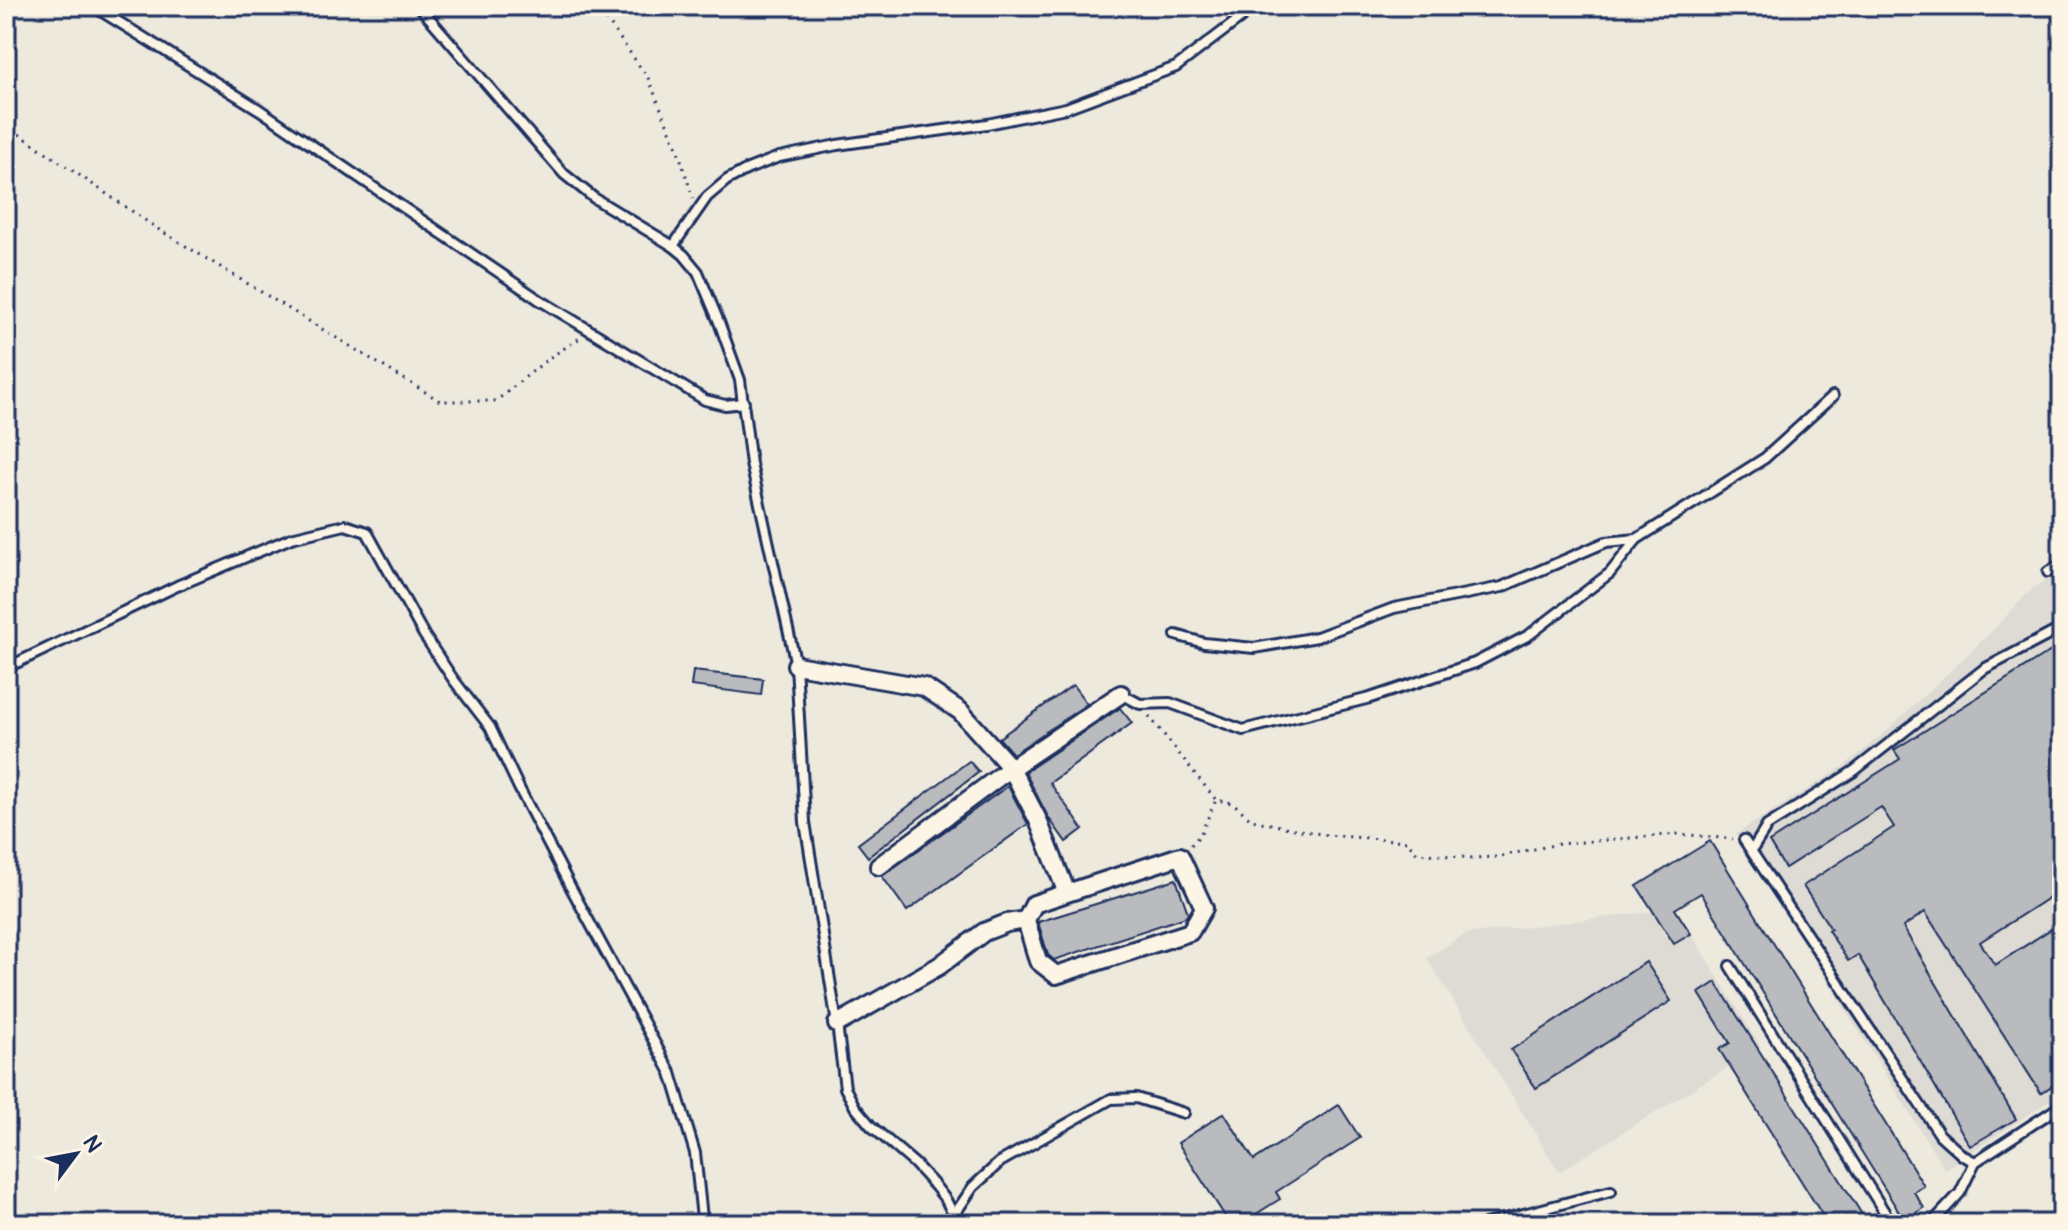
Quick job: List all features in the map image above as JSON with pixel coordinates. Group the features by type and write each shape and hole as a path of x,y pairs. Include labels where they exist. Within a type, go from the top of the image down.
{"street":[{"path":"796,665 924,687 960,711 1011,768 1037,818 1067,893"},
{"path":"879,866 1011,768 1121,694"},
{"path":"1180,856 1204,908 1190,932 1056,975 1038,961 1026,920 1034,904 1180,856"},
{"path":"837,1024 939,966 984,932 1026,920"}],"lane":[{"path":"93,6 260,110 590,331 705,400 725,405 744,403"},
{"path":"419,6 564,174 594,198 673,246 698,272 740,380 759,505 796,665 805,822 845,1088 855,1107 871,1126 915,1164 946,1200 956,1220"},
{"path":"673,246 707,197 727,180 748,169 779,157 837,145 987,124 1066,108 1176,67 1242,17 1250,6"},
{"path":"1121,694 1140,704 1170,703 1243,730 1370,698 1475,663 1529,635 1610,573 1637,539 1765,458 1833,396"},
{"path":"6,668 177,586 291,538 345,525 367,532 424,635 490,727 548,844 671,1073 695,1153 701,1224"},
{"path":"1176,635 1204,643 1254,648 1317,637 1394,608 1502,587 1606,542 1637,539"},
{"path":"2048,572 2062,564"},
{"path":"1752,850 1767,826 1854,771 1984,669 2062,628"},
{"path":"1744,840 1940,1135 1975,1162"},
{"path":"1730,966 1892,1224"},
{"path":"956,1220 973,1187 1000,1162 1111,1099 1136,1098 1184,1113"},
{"path":"1931,1224 1960,1193 1975,1162 2062,1105"},
{"path":"1485,1224 1611,1191"}],"path":[{"path":"597,6 648,78 677,147 697,209"},
{"path":"6,125 158,229 440,401 496,401 549,358 590,331"},
{"path":"1140,704 1216,800 1233,803 1252,820 1326,835 1407,841 1417,853 1439,856 1496,857 1559,844 1679,834 1744,840"},
{"path":"1180,856 1200,835 1216,800"}],"shaded area":[{"path":"2062,569 2062,1092 1945,1170 1736,834 1844,766 1883,734 2032,589"},
{"path":"1676,909 1761,1047 1559,1172 1427,958 1465,934"}],"building":[{"path":"2062,644 2062,889 1980,942 1995,965 2062,922 2062,1079 2041,1093 1925,912 1903,927 2016,1119 1970,1146 1858,955 1848,961 1803,886 1894,827 1881,807 1785,868 1769,842 1900,759 1894,750"},
{"path":"693,671 763,679 761,695 691,686"},
{"path":"1073,685 1087,704 1013,754 999,738"},
{"path":"1120,708 1132,723 1050,783 1083,829 1066,842 1048,817 1025,772"},
{"path":"969,761 979,772 868,857 858,844"},
{"path":"1008,786 1028,824 907,911 882,876"},
{"path":"1710,841 1924,1186 1914,1192 1924,1208 1904,1220 1701,893 1675,909 1691,934 1674,944 1637,886"},
{"path":"1176,879 1188,913 1186,917 1054,960 1048,955 1038,922"},
{"path":"1646,962 1671,1001 1536,1088 1511,1050"},
{"path":"1716,982 1868,1224 1828,1224 1719,1049 1730,1043 1699,993"},
{"path":"1339,1105 1360,1138 1276,1192 1280,1199 1240,1224 1230,1224 1178,1143 1224,1113 1254,1160"}],"railway":[{"path":"876,6 938,9 1001,6"}]}
